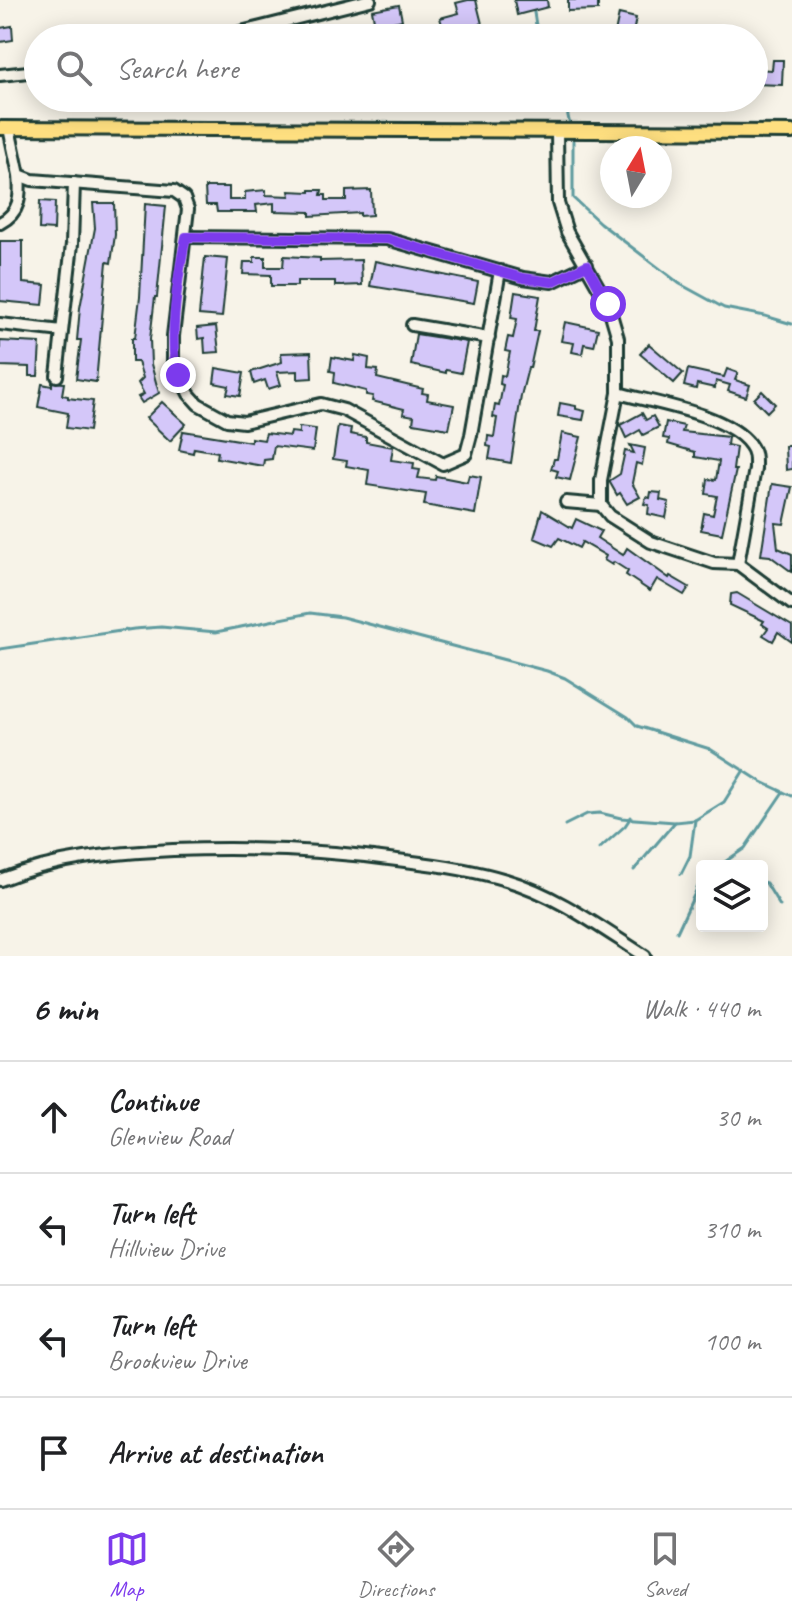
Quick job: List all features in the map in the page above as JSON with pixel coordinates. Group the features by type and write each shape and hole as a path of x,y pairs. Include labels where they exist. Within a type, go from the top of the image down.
{"main road":[{"path":"4,128 792,132"}],"street":[{"path":"273,24 369,0"},
{"path":"0,75 24,72"},
{"path":"0,223 17,209 20,195 19,175 4,128"},
{"path":"557,132 558,203 567,232 608,304 618,338 618,393 601,480 601,505 610,516 651,542 714,563 738,564 792,604"},
{"path":"19,175 32,180 174,191 184,198 188,209 173,336 173,362 189,394 198,404 227,420 244,422 321,404 344,410 443,464 466,454 500,271"},
{"path":"57,376 72,244 74,183"},
{"path":"186,237 387,239 500,271 552,282 587,265"},
{"path":"0,324 62,331"},
{"path":"412,325 489,338"},
{"path":"618,393 728,427 751,446 755,469 738,564"},
{"path":"566,502 601,505"},
{"path":"0,880 59,862 106,854 221,848 362,854 465,869 508,880 554,899 645,956"}],"building":[{"path":"476,0 482,24 442,24 440,18 459,13 456,3"},
{"path":"514,0 547,0 548,7 517,15"},
{"path":"568,0 598,0 598,10 568,11"},
{"path":"399,5 402,20 375,24 372,10"},
{"path":"619,14 636,18 635,24 617,24"},
{"path":"12,26 13,40 0,42 0,28"},
{"path":"773,60 783,60 782,85 768,84 768,70 772,70"},
{"path":"205,187 229,187 229,200 245,200 245,192 266,190 266,195 290,196 289,191 322,190 321,195 326,195 326,200 346,200 346,191 371,190 372,215 310,216 310,212 274,211 274,203 256,205 257,212 217,212 216,205 206,205"},
{"path":"40,201 55,202 54,230 39,229"},
{"path":"93,203 114,203 115,235 111,263 107,262 96,382 76,379 81,340 77,340 80,308 95,228"},
{"path":"145,204 166,206 150,339 151,364 159,393 142,403 138,397 144,394 138,383 143,378 138,362 132,362 132,338 135,338 140,297"},
{"path":"0,241 23,241 23,283 45,285 43,305 0,301"},
{"path":"284,256 320,258 320,261 361,260 362,285 335,286 335,281 297,281 297,286 271,286 271,275 243,274 244,262 254,262 254,257 265,257 265,267 283,267"},
{"path":"205,257 228,259 222,317 199,315"},
{"path":"375,261 478,282 474,303 370,286"},
{"path":"515,292 540,296 534,331 538,331 521,396 511,463 489,459 491,447 487,446 488,436 494,437 497,418 493,417 495,405 499,406 503,385 500,384 501,375 505,376 510,352 505,351 508,337 513,338 517,319 511,318"},
{"path":"565,322 598,329 594,346 584,344 582,354 572,352 574,343 561,341"},
{"path":"216,326 219,352 205,353 204,338 198,339 197,328"},
{"path":"416,334 467,342 461,373 411,365"},
{"path":"0,341 40,343 38,376 30,376 30,367 0,366"},
{"path":"649,344 683,373 674,383 640,354"},
{"path":"311,352 312,378 298,379 298,371 277,372 281,385 268,389 265,380 254,384 251,372 282,362 281,353"},
{"path":"355,355 369,358 368,369 378,370 377,378 423,389 422,393 428,394 427,400 454,405 449,429 413,423 414,416 403,414 404,409 372,401 373,396 366,395 366,391 334,383 335,372 330,371 332,357 354,361"},
{"path":"216,368 244,373 240,396 227,394 229,386 214,383"},
{"path":"688,369 724,377 727,369 738,373 735,380 750,385 746,397 728,391 730,385 716,381 715,388 697,384 696,389 684,386"},
{"path":"52,382 64,383 62,395 68,398 93,401 89,431 66,428 68,413 38,407 42,384 52,386"},
{"path":"762,391 775,404 767,412 754,399"},
{"path":"162,402 186,424 170,441 146,418"},
{"path":"560,403 585,411 583,420 558,416"},
{"path":"642,413 646,420 653,416 659,427 643,435 640,430 626,438 620,425"},
{"path":"666,422 684,426 682,432 728,437 727,445 736,447 733,470 736,470 722,534 701,530 704,513 713,515 717,496 706,494 708,479 716,480 719,461 695,457 695,452 668,444 669,439 663,438"},
{"path":"338,426 351,428 350,434 366,437 366,442 393,447 391,460 414,463 413,469 420,470 418,478 435,480 436,476 467,482 469,475 481,477 475,514 424,505 426,494 367,485 369,470 346,466 347,461 333,459"},
{"path":"299,427 316,429 313,451 274,446 272,459 264,460 263,466 217,458 218,452 194,448 193,453 179,450 183,431 251,442 251,438 264,440 266,433 290,436 291,432 299,433"},
{"path":"562,433 581,437 570,480 556,477 558,471 551,469 554,459 557,459"},
{"path":"630,445 645,448 642,465 636,463 632,483 640,497 627,504 609,481 620,474 625,451 634,453"},
{"path":"785,446 792,446 792,469 786,470"},
{"path":"772,484 792,487 784,524 775,523 778,548 792,554 792,572 770,556 761,555"},
{"path":"651,492 661,493 660,500 669,502 666,518 648,514 649,505 644,504"},
{"path":"542,510 572,528 576,519 601,531 597,538 623,555 627,548 669,578 689,587 684,595 657,579 650,591 626,575 628,571 604,560 606,556 582,542 579,548 559,538 553,546 534,538"},
{"path":"737,593 792,626 792,642 778,632 773,641 763,635 768,628 762,624 764,621 730,605 731,594"}],"waterway":[{"path":"532,0 536,24"},
{"path":"567,112 570,125"},
{"path":"573,141 573,198 600,223 680,284 724,308 792,324"},
{"path":"0,649 134,629 161,627 216,632 310,613 342,617 565,678 628,717 637,726 710,749 760,781 792,796"},
{"path":"565,825 587,814 600,813 621,818 675,822 695,820 724,802 744,770"},
{"path":"728,860 745,848 783,792"},
{"path":"599,849 631,817"},
{"path":"681,874 690,856 695,820"},
{"path":"634,870 675,822"},
{"path":"768,886 780,906"},
{"path":"677,932 696,891"}],"route":[{"path":"178,375 173,362 173,336 186,237 387,239 523,278 552,282 587,265 608,304"}]}
